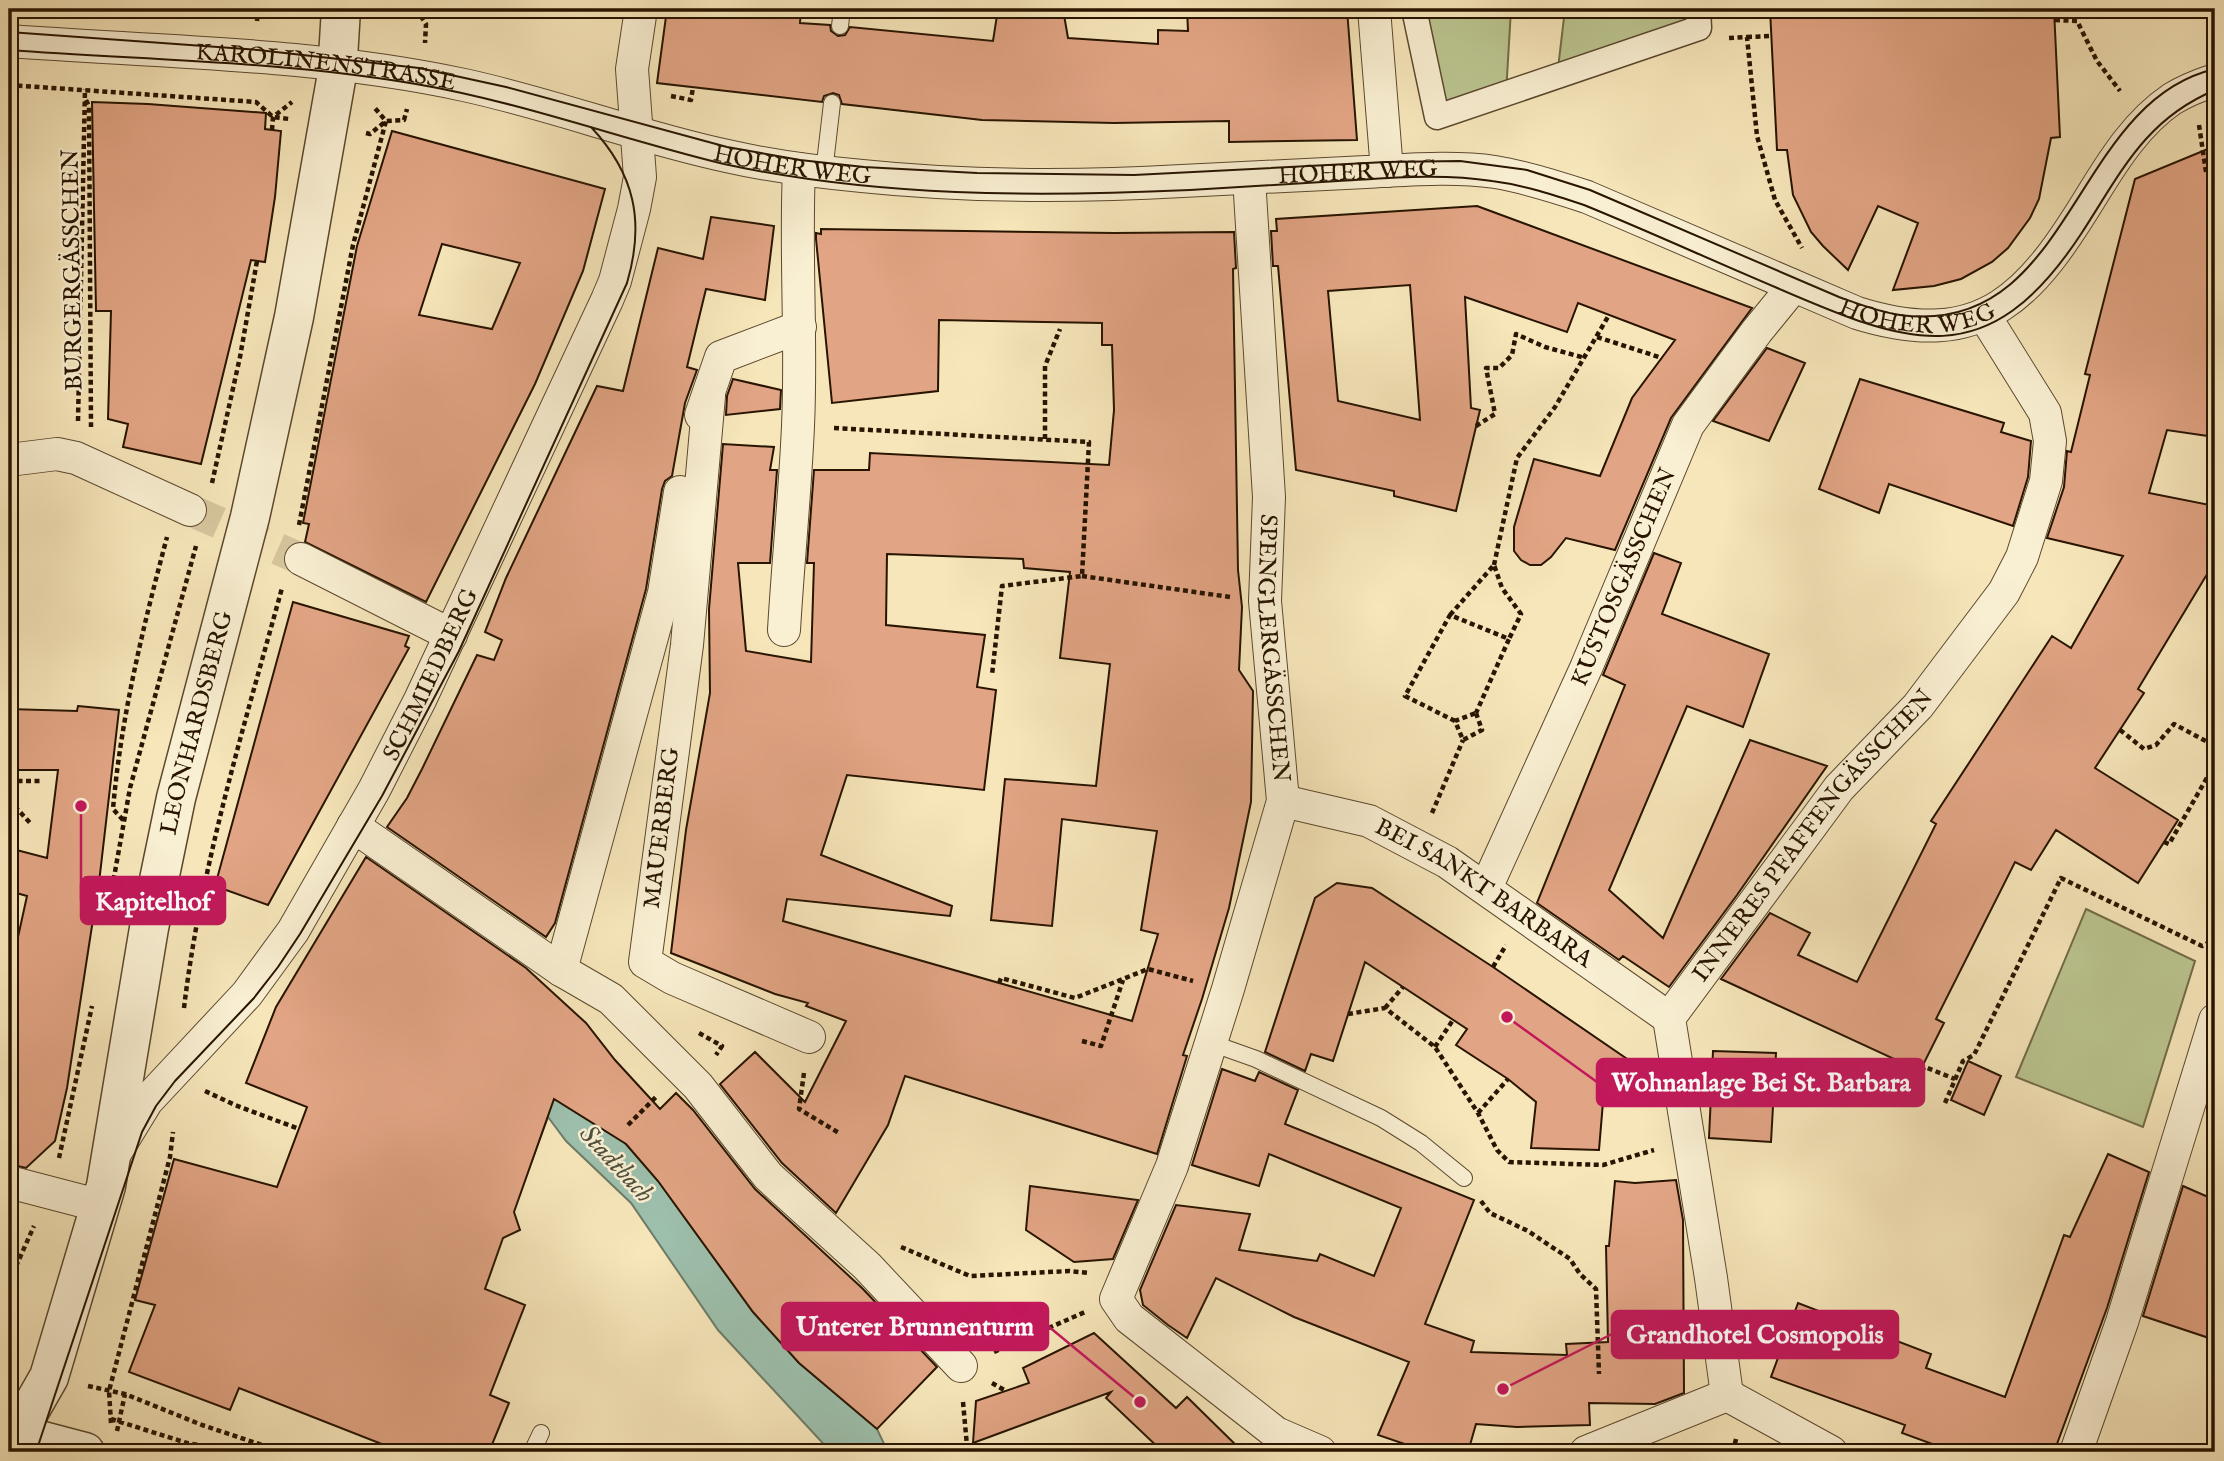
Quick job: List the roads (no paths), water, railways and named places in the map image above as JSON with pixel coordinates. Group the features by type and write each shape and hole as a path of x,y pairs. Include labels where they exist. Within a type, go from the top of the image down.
{"street":[{"name":"LEONHARDSBERG","path":"48,1444 53,1391 111,1162 151,915 176,798 253,504 294,317 338,66 341,9"},
{"name":"SCHMIEDBERG","path":"111,1162 148,1101 221,1024 271,963 293,931 415,711 615,281 640,177 632,69 641,9"},
{"path":"1374,9 1387,171"},
{"path":"1414,9 1437,117 1699,28 1698,9"},
{"name":"KAROLINENSTRASSE","path":"9,41 338,66 464,85 635,132"},
{"name":"HOHER WEG","path":"635,132 726,156 811,171 925,181 1134,184 1387,171 1460,169 1494,172 1556,187 1618,210 1857,313 1899,324 1940,327 1984,315 2014,297 2040,272 2071,230 2123,149 2154,114 2172,99 2204,84"},
{"path":"784,630 798,427 800,327 797,214 811,171"},
{"name":"SPENGLERGÄSSCHEN","path":"1249,178 1269,497 1265,601 1283,801 1172,1166 1116,1299 1129,1318 1276,1433 1320,1452"},
{"name":"KUSTOSGÄSSCHEN","path":"1486,888 1586,668 1688,425 1756,331 1788,293 1791,285"},
{"name":"INNERES PFAFFENGÄSSCHEN","path":"1669,1018 1839,788 1919,706 2004,592 2022,557 2046,481 2050,441 2045,413 1984,315"},
{"name":"MAUERBERG","path":"561,970 664,593 687,451 721,357 800,327"},
{"name":"MAUERBERG","path":"709,396 687,645 645,962 672,978 809,1037"},
{"path":"9,460 57,454 83,445 200,501"},
{"path":"294,556 452,635"},
{"name":"BEI SANKT BARBARA","path":"1283,801 1369,821 1447,862 1669,1018"},
{"path":"353,826 561,970 611,999 698,1086 768,1176 867,1266 961,1366"},
{"path":"1669,1018 1712,1278 1727,1395"},
{"path":"2076,1452 2122,1322 2215,1020"},
{"path":"9,1182 101,1206"},
{"path":"1598,1450 1727,1395"},
{"path":"1727,1395 1831,1452"}],"lane":[{"path":"840,26 842,9"},
{"path":"811,171 832,103"},
{"path":"1211,1043 1256,1059 1381,1118 1421,1143 1464,1178"},
{"path":"532,1452 541,1433"}],"water":[{"name":"Stadtbach","path":"291,982 421,1024 542,1079 574,1111 624,1142 658,1181 753,1312 799,1363 877,1429 888,1452 831,1452 718,1330 631,1203 566,1141 548,1117 513,1212 280,1015"}],"tunnel":[{"path":"190,510 301,559"}],"tram line":[{"path":"9,32 258,50 419,68 506,87 727,147 800,160 864,167 977,173 1134,175 1386,162 1460,161 1527,170 1590,190 1839,297 1900,315 1957,312 2002,291 2038,256 2129,125 2167,90 2215,69"},
{"path":"9,50 264,66 366,76 494,101 724,164 781,175 897,189 1073,194 1415,177 1492,181 1584,205 1866,323 1906,333 1943,336 1978,329 2012,311 2046,280 2081,234 2136,150 2170,117 2190,102 2215,90"},
{"path":"36,1452 142,1132 156,1106 175,1081 254,998 278,967 382,796 459,651 627,283 635,240 632,200 618,163 591,127"}],"place":[{"name":"Kapitelhof","path":"81,806"},
{"name":"Wohnanlage Bei St. Barbara","path":"1507,1017"},
{"name":"Grandhotel Cosmopolis","path":"1503,1389"},
{"name":"Unterer Brunnenturm","path":"1140,1402"}]}
